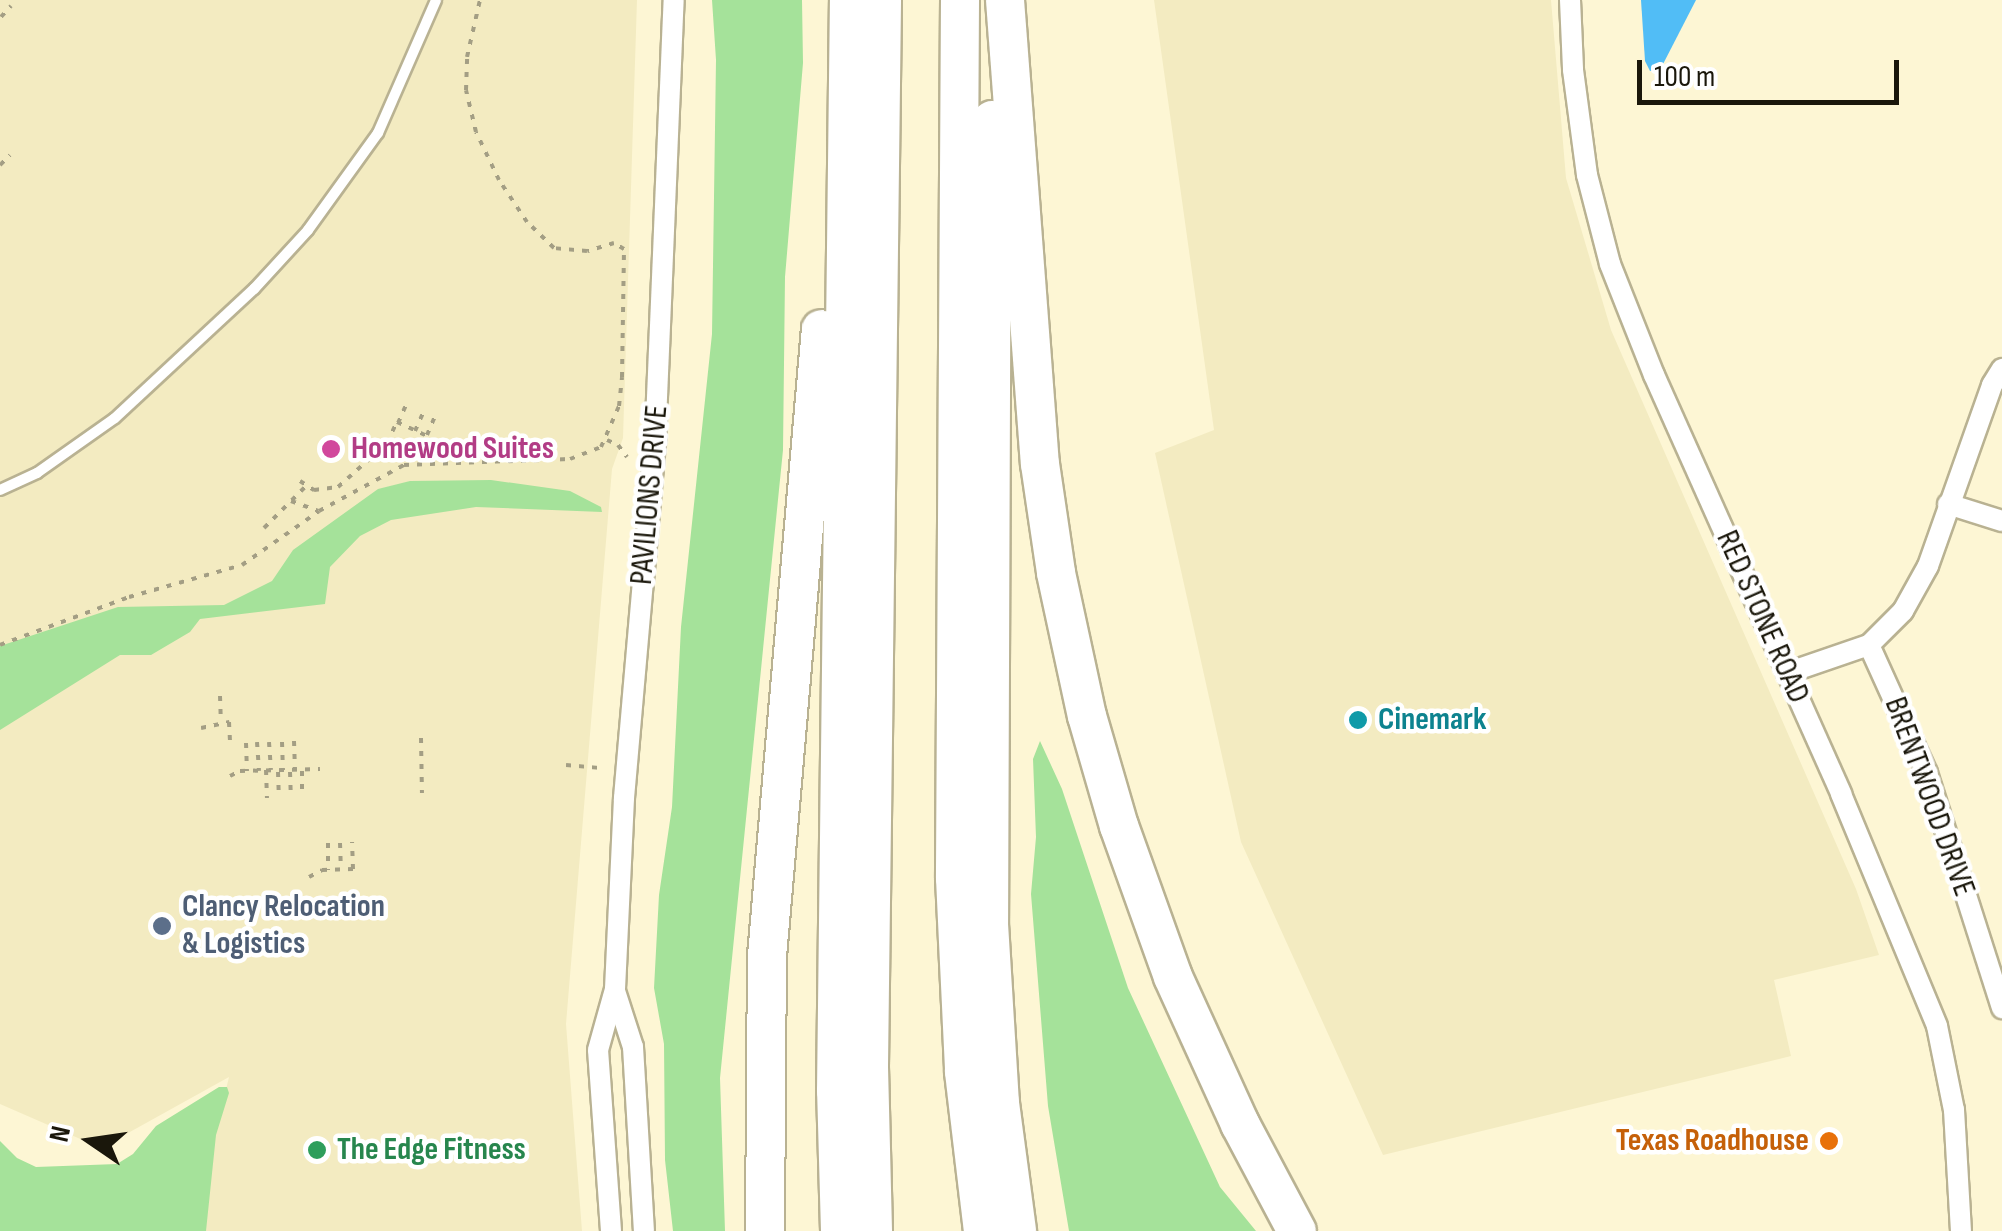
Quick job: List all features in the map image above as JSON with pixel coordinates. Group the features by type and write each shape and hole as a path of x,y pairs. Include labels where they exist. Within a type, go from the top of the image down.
{"highway":[{"path":"840,1231 836,1092 849,0"},
{"path":"873,1231 869,1066 882,0"},
{"path":"960,0 955,878 964,1072 983,1231"},
{"path":"993,0 988,894 999,1086 1017,1231"},
{"path":"1005,0 1040,464 1056,573 1087,716 1118,826 1173,976 1240,1124 1297,1231"},
{"path":"764,1231 768,956 817,400 828,171 848,69"}],"street":[{"name":"PAVILIONS DRIVE","path":"611,1231 598,1050 615,989 626,781 656,427 674,0"},
{"name":"RED STONE ROAD","path":"1570,0 1577,110 1587,175 1610,264 1654,376 1787,673 1936,1026 1954,1110 1961,1231"},
{"path":"1787,673 1870,645 1903,611 1928,566 1992,385 2002,370"},
{"path":"1948,504 2002,521"},
{"name":"BRENTWOOD DRIVE","path":"1870,645 1927,773 2002,1008"},
{"name":"PAVILIONS DRIVE","path":"615,989 632,1047 644,1231"},
{"path":"606,1184 641,1199"}],"lane":[{"path":"0,490 37,473 116,418 254,289 308,230 378,133 436,0"}],"path":[{"path":"0,645 129,597 242,566 319,512 404,465 570,458 590,454 607,440 619,406 622,377 624,249 614,243 587,251 554,248 527,222 498,180 476,132 466,90 467,57 480,0"},
{"path":"1,17 10,6"},
{"path":"0,165 10,155"},
{"path":"300,481 326,491 347,481 388,443 407,403"},
{"path":"415,430 424,411"},
{"path":"398,423 430,437 435,416"},
{"path":"618,445 629,439"},
{"path":"607,440 618,445 627,458"},
{"path":"264,528 305,486"},
{"path":"291,501 319,512"},
{"path":"220,696 221,722"},
{"path":"200,728 229,722 230,743"},
{"path":"421,738 422,793"},
{"path":"294,741 302,796"},
{"path":"258,742 259,770"},
{"path":"267,798 270,742"},
{"path":"279,797 282,742"},
{"path":"246,743 247,771"},
{"path":"566,765 599,768"},
{"path":"230,776 259,770 320,770"},
{"path":"291,797 296,770"},
{"path":"309,877 328,870 354,869 352,842"},
{"path":"328,843 328,870"},
{"path":"340,843 341,870"}],"shaded area":[{"path":"0,0 637,0 623,438 612,469 566,1024 582,1231 192,1231 229,1077 101,1148 0,1104"},
{"path":"1154,0 1551,0 1566,178 1611,330 1856,889 1879,955 1774,980 1791,1056 1383,1155 1241,842 1155,453 1214,430"}],"green space":[{"path":"712,0 802,0 803,63 785,277 783,450 720,1078 725,1231 673,1231 665,1160 664,1044 654,988 659,895 672,807 681,627 712,334 716,60"},
{"path":"491,480 570,491 601,507 602,512 476,507 391,520 360,536 330,567 325,604 200,619 190,632 151,655 120,655 0,730 0,646 118,607 224,605 272,581 293,550 378,489 410,481"},
{"path":"1040,741 1062,789 1128,988 1220,1187 1256,1231 1069,1231 1048,1106 1031,894 1036,837 1033,759"},
{"path":"219,1087 227,1087 229,1093 216,1135 206,1231 0,1231 0,1141 17,1158 36,1167 117,1164 133,1154 156,1126"}],"water":[{"path":"1641,0 1696,0 1661,68 1650,71 1645,61"}],"place":[{"name":"Homewood Suites","path":"331,449"},
{"name":"Cinemark","path":"1358,720"},
{"name":"Clancy Relocation & Logistics","path":"162,926"},
{"name":"Texas Roadhouse","path":"1829,1141"},
{"name":"The Edge Fitness","path":"317,1150"}]}
